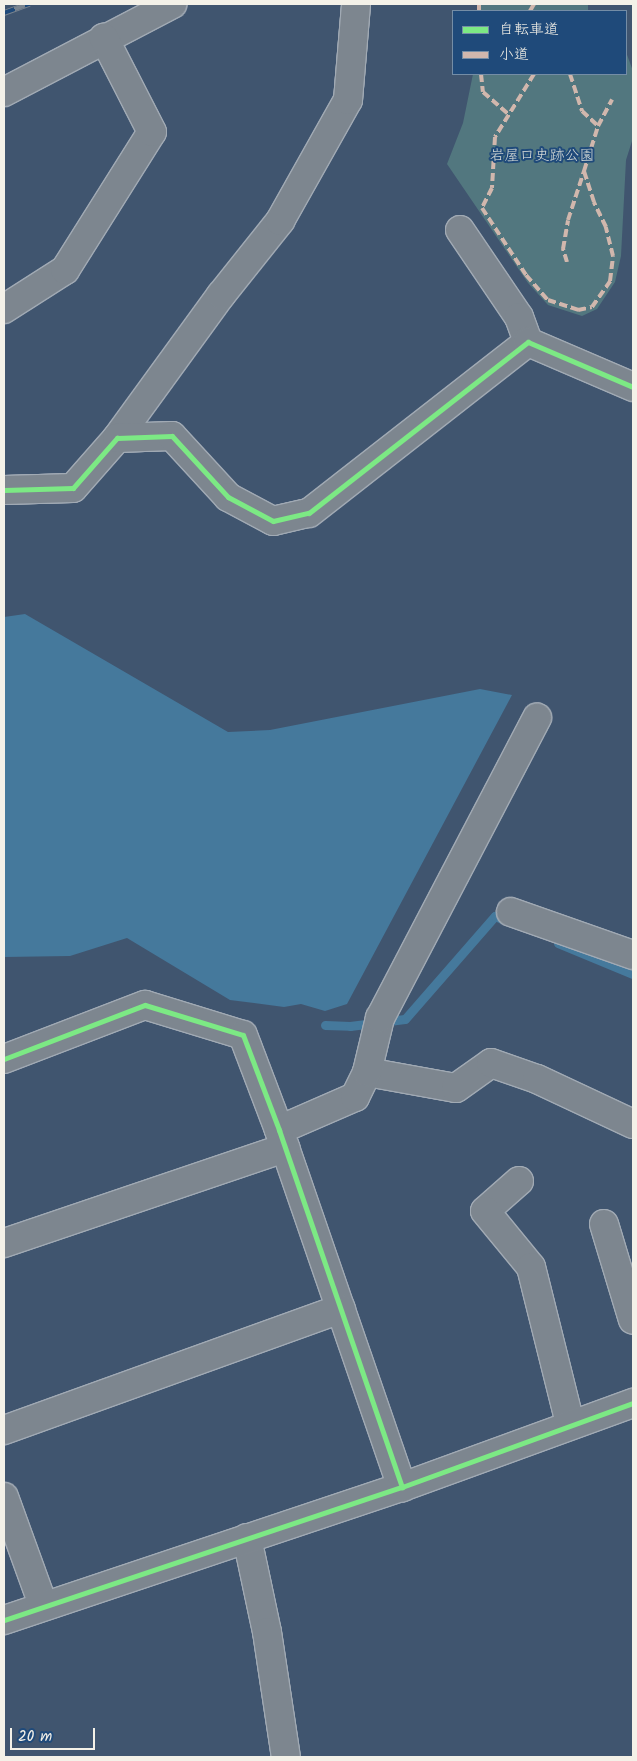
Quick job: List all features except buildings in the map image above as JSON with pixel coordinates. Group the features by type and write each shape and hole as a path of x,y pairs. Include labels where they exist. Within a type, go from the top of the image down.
{"street":[{"path":"4,92 172,4"},
{"path":"4,490 74,488 117,438 221,295 280,221 348,100 356,4"},
{"path":"4,309 65,270 152,132 104,38"},
{"path":"460,230 519,317 528,342 633,387"},
{"path":"117,438 172,436 228,497 273,521 309,513 528,342"},
{"path":"4,1243 282,1139 355,1097 367,1072 380,1018 537,718"},
{"path":"512,912 633,955"},
{"path":"4,1059 144,1005 243,1035 282,1139 402,1486"},
{"path":"367,1072 456,1088 491,1063 537,1079 633,1124"},
{"path":"519,1181 485,1211 531,1267 570,1424"},
{"path":"604,1224 633,1320"},
{"path":"4,1430 341,1309"},
{"path":"4,1620 43,1605 402,1486 570,1424 633,1403"},
{"path":"4,1497 43,1605"},
{"path":"247,1538 267,1632 286,1757"}],"green space":[{"path":"477,4 588,4 588,10 477,10"},
{"name":"岩屋口史跡公園","path":"627,55 633,71 633,138 626,160 621,256 615,282 597,309 582,316 548,305 528,283 447,164 463,123 473,75 627,75"}],"water":[{"path":"25,614 228,732 270,730 480,689 512,695 347,1004 325,1011 301,1004 284,1007 230,1000 127,938 70,956 4,957 4,617"}],"waterway":[{"path":"325,1025 350,1026 405,1019 495,916 509,922"},
{"path":"558,943 633,974"}],"railway":[{"path":"4,13 29,4"}],"marked path":[{"path":"479,4 479,10"},
{"path":"531,10 534,4"},
{"path":"481,75 483,92 508,114"},
{"path":"533,75 495,137 492,188 482,208 526,275 548,300 578,310 592,307 610,281 613,256 606,227 594,202 584,171 598,126 612,100"},
{"path":"570,75 582,111 598,126"},
{"path":"567,262 563,249 568,220 584,171"}],"cycle path":[{"path":"4,490 73,488 117,438 172,436 228,497 273,521 309,513 528,342 633,387"},
{"path":"4,1059 145,1005 243,1035 279,1130 402,1487"},
{"path":"4,1620 402,1487 633,1403"}]}
